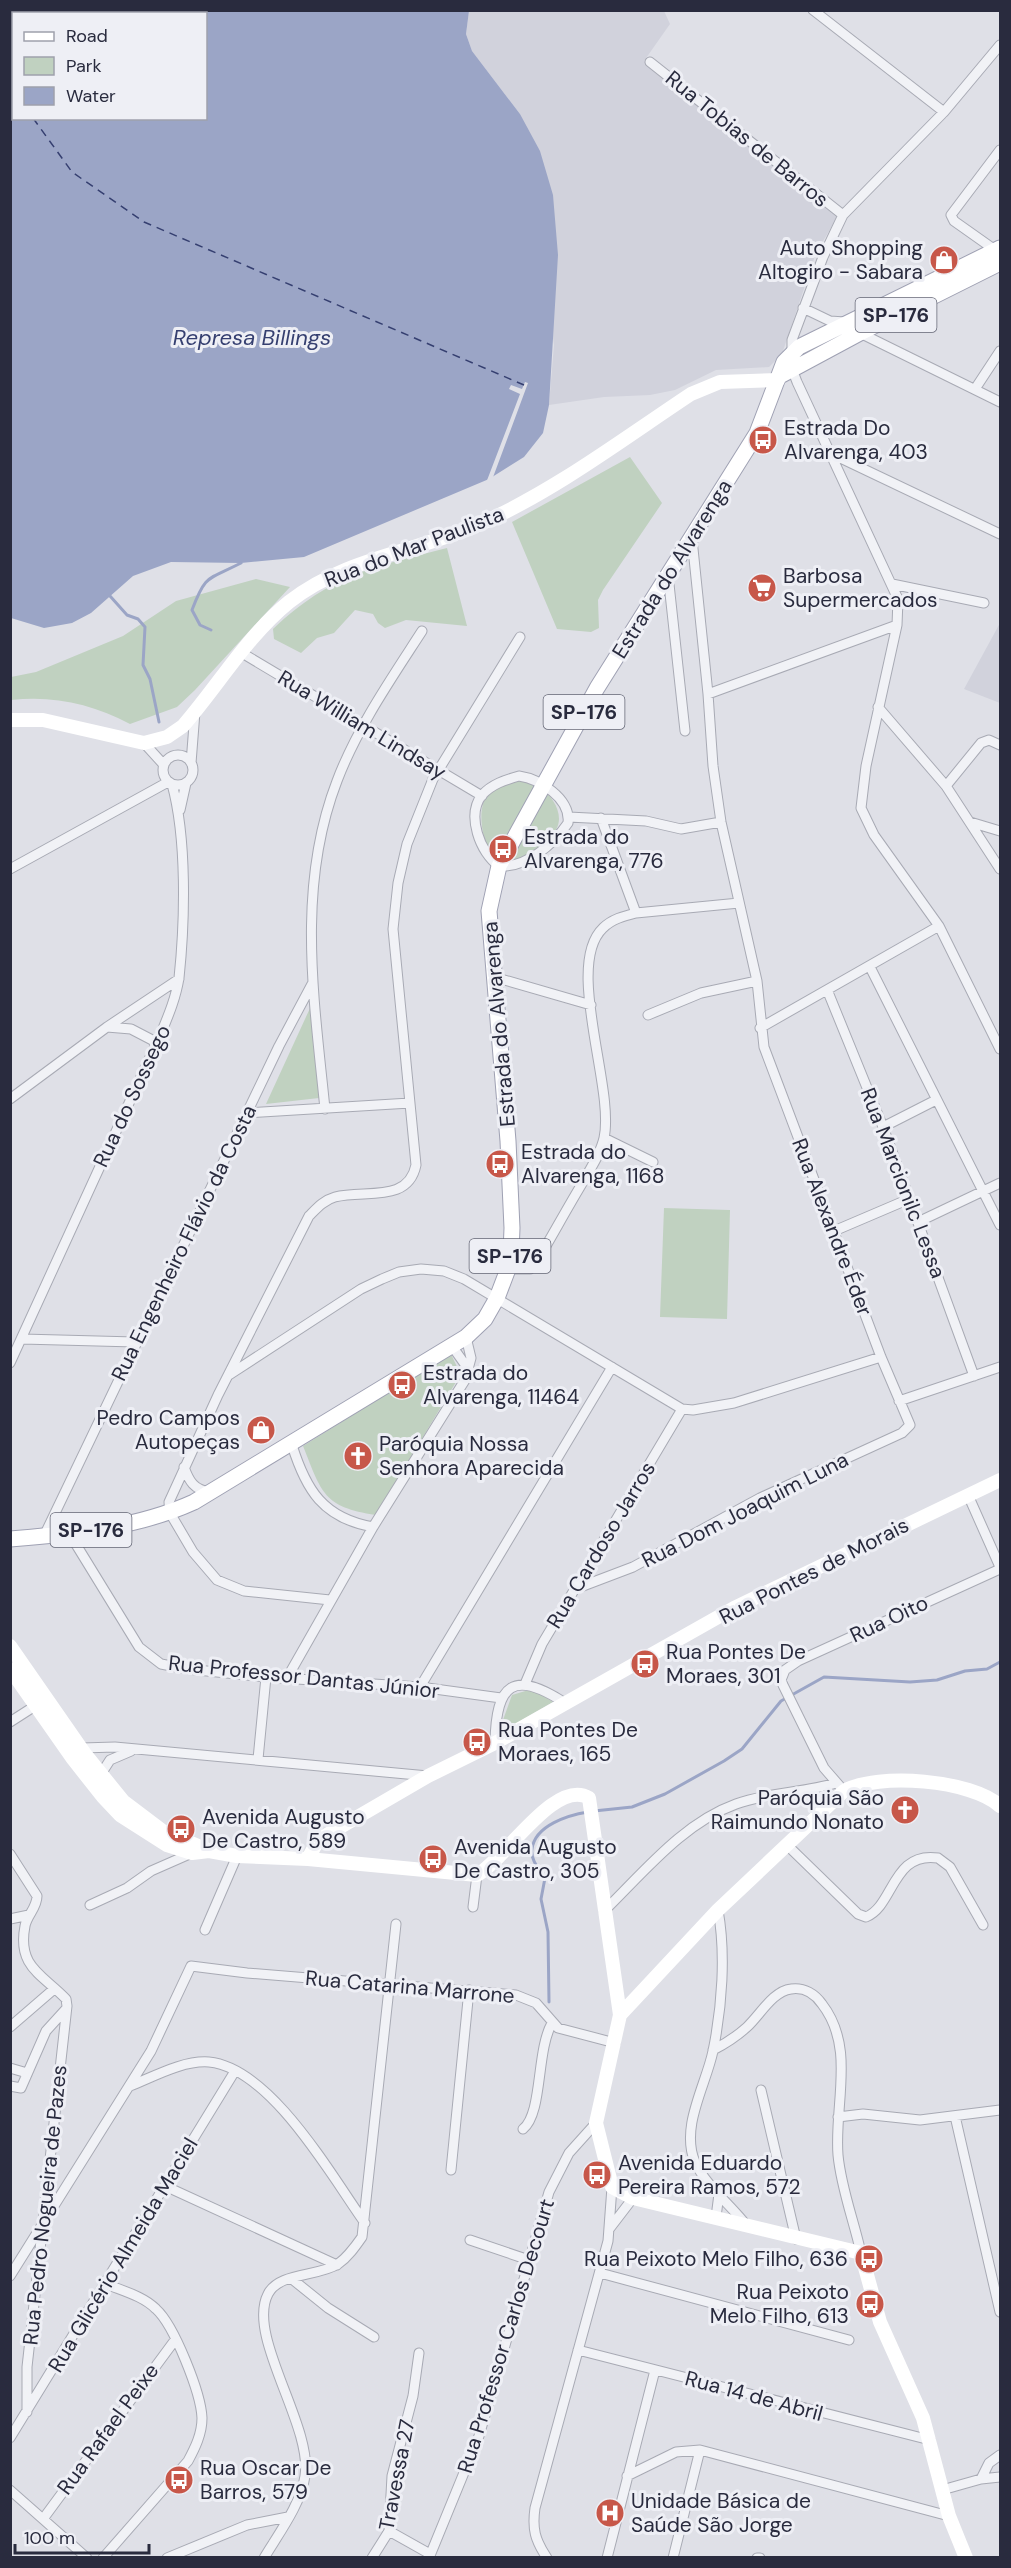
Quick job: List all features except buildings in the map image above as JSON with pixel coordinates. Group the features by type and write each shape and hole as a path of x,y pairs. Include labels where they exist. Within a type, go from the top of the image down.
{"main road":[{"name":"SP-176","path":"791,352 847,323 999,254"},
{"name":"SP-176","path":"783,375 999,254"},
{"name":"Estrada do Alvarenga","path":"10,1539 113,1527 170,1513 213,1492 292,1445 466,1337 485,1319 497,1298 508,1269 512,1198 489,911 499,866 597,688 757,433 783,375 784,362 791,352"}],"street":[{"path":"813,10 944,112"},
{"name":"Estrada do Alvarenga","path":"791,352 803,308 843,215 944,112 1000,45"},
{"name":"Rua Tobias de Barros","path":"650,62 843,215"},
{"path":"999,254 954,221 951,214 1000,150"},
{"path":"803,308 830,321 847,323"},
{"path":"860,333 1000,402"},
{"path":"975,389 1000,351"},
{"path":"783,375 831,454 898,598 897,625 866,766 861,808 874,835 939,926 1000,1049"},
{"name":"Rua do Mar Paulista","path":"144,743 176,733 242,653 289,602 321,581 358,564 480,524 518,506 691,394 720,382 783,375"},
{"path":"831,454 1000,534"},
{"name":"Rua Alexandre Éder","path":"692,538 713,766 721,822 757,981 760,1028 769,1062 880,1358 910,1425"},
{"path":"669,575 685,731"},
{"path":"892,584 984,603"},
{"path":"708,694 897,625"},
{"path":"325,1109 312,984 311,904 324,819 337,780 363,727 422,631"},
{"path":"330,1600 244,1591 217,1580 193,1552 170,1513 171,1495 300,1229 320,1204 346,1195 398,1190 415,1174 417,1165 393,928 398,883 406,844 437,771 520,637"},
{"name":"Rua William Lindsay","path":"242,653 482,796"},
{"path":"878,707 946,786 1000,869"},
{"path":"166,776 186,783 192,776 195,712"},
{"path":"10,720 43,720 144,743"},
{"path":"946,786 981,743 989,741 1000,745"},
{"name":"Rua do Sossego","path":"144,743 166,776 179,812"},
{"path":"166,776 166,760 177,755 188,758 191,762"},
{"path":"10,869 70,838 136,798 166,776"},
{"path":"519,776 544,784 569,817 562,832 540,852 514,865 499,866 491,861 480,840 476,815 482,796 501,781 519,776"},
{"name":"Rua do Sossego","path":"10,1363 175,998 179,979 182,896 179,812 186,783"},
{"path":"569,817 646,821 681,829 721,822"},
{"path":"601,818 636,913"},
{"path":"970,822 1000,831"},
{"path":"508,1269 530,1269 536,1263 591,1168 604,1138 604,1103 588,978 590,957 601,929 610,922 636,913 739,903"},
{"path":"760,1028 828,992 939,926"},
{"path":"870,967 1000,1225"},
{"path":"494,977 591,1005"},
{"path":"10,1100 107,1027 179,979"},
{"path":"648,1015 701,993 757,981"},
{"name":"Rua Engenheiro Flávio da Costa","path":"44,1536 135,1342 312,984"},
{"name":"Rua Marcionilc Lessa","path":"828,992 883,1127 974,1376"},
{"path":"107,1027 131,1029 156,1042"},
{"path":"883,1127 936,1100"},
{"path":"247,1113 410,1103"},
{"path":"604,1138 653,1162"},
{"path":"918,1222 1000,1184"},
{"path":"834,1231 909,1199"},
{"path":"227,1376 361,1289 399,1272 444,1271 464,1279 682,1409 693,1410 734,1403 880,1358"},
{"path":"287,1678 372,1527 469,1370 471,1358 466,1337"},
{"path":"22,1339 135,1342"},
{"path":"452,1346 469,1370"},
{"path":"420,1687 612,1367"},
{"path":"899,1401 1000,1367"},
{"name":"Rua Cardoso Jarros","path":"525,1684 542,1644 682,1409"},
{"name":"Rua Dom Joaquim Luna","path":"575,1589 633,1567 768,1494 902,1433 910,1425"},
{"path":"292,1445 301,1473 323,1505 348,1521 372,1527"},
{"path":"184,1467 191,1484 197,1489 213,1492"},
{"name":"Rua Pontes de Morais","path":"308,1859 318,1840 428,1776 495,1743 734,1608 1000,1480"},
{"path":"968,1495 1000,1568"},
{"name":"Rua Professor Dantas Júnior","path":"69,1533 100,1587 146,1655 170,1666 266,1677 420,1687 501,1698"},
{"name":"Rua Oito","path":"840,1787 824,1768 785,1690 781,1680 782,1674 790,1665 808,1656 1000,1568"},
{"path":"10,1646 82,1748 123,1801 165,1832 209,1851 237,1856 308,1859 477,1875 498,1860 532,1820 547,1809 573,1795 581,1794 591,1800 604,1911 620,2015 596,2123 612,2187 610,2228 600,2273 535,2508 534,2534 548,2558"},
{"path":"10,1669 72,1759 120,1815 167,1845 192,1853"},
{"path":"258,1759 266,1677"},
{"path":"495,1743 497,1706 501,1698 512,1688 525,1684 541,1689 565,1703"},
{"path":"10,1722 47,1696"},
{"path":"82,1748 115,1747 134,1751 258,1759 428,1776"},
{"path":"101,1774 110,1760 134,1751"},
{"path":"604,1911 692,1828 713,1814 756,1798 865,1784 923,1783 980,1792 1000,1806"},
{"path":"620,2015 718,1910 787,1845 840,1787"},
{"path":"787,1845 858,1914 866,1917 876,1910 901,1871 922,1859 938,1858 950,1867 983,1926"},
{"path":"90,1905 127,1888 151,1871 192,1853 209,1851"},
{"path":"10,1854 37,1896 37,1903 28,1915 23,1949 26,1958 42,1979 54,1989 10,2027"},
{"path":"205,1930 237,1856"},
{"path":"474,1907 477,1875"},
{"path":"718,1910 722,1968 713,2050 691,2132 695,2162 747,2226"},
{"path":"10,1919 28,1915"},
{"path":"264,2558 288,2517 305,2477 305,2455 264,2319 264,2305 271,2289 292,2279 337,2265 354,2249 365,2223 396,1924"},
{"name":"Rua Catarina Marrone","path":"130,2086 161,2031 191,1966 247,1973 469,1990 528,1998 543,2010 552,2023 573,2033 615,2043"},
{"path":"713,2050 747,2027 785,1990 800,1988 807,1991 828,2012 840,2040 842,2060 838,2158 861,2253 880,2322 914,2396 930,2440 949,2516 966,2558"},
{"name":"Rua Pedro Nogueira de Pazes","path":"27,2412 26,2383 66,2009 66,1999 54,1989"},
{"path":"451,2170 469,1990"},
{"path":"10,2086 21,2088 46,2031 66,2009"},
{"path":"523,2129 528,2126 534,2110 543,2046 552,2023"},
{"path":"10,2276 130,2086 195,2063 214,2064 235,2071 267,2096 297,2127 365,2223"},
{"path":"10,2068 27,2073"},
{"name":"Rua Glicério Almeida Maciel","path":"10,2439 235,2071"},
{"path":"761,2090 796,2239"},
{"path":"838,2117 863,2114 906,2120 1000,2110"},
{"path":"955,2116 1000,2312"},
{"name":"Rua Professor Carlos Decourt","path":"429,2556 482,2426 555,2178 576,2142 596,2123"},
{"path":"165,2186 337,2265"},
{"path":"612,2187 633,2198 861,2253"},
{"path":"716,2217 719,2194"},
{"path":"610,2228 633,2198"},
{"path":"471,2240 529,2260"},
{"path":"600,2273 849,2340"},
{"path":"292,2279 328,2308 374,2337"},
{"path":"103,2558 174,2478 196,2446 201,2432 200,2407 175,2340 162,2315 154,2307 106,2284"},
{"name":"Rua Rafael Peixe","path":"43,2519 175,2340"},
{"name":"Rua 14 de Abril","path":"578,2350 930,2440"},
{"name":"Travessa 27","path":"372,2558 389,2531 392,2476 413,2396 419,2353"},
{"path":"607,2558 656,2370"},
{"path":"627,2476 676,2452 700,2450 949,2516"},
{"path":"673,2558 700,2450"},
{"path":"981,2478 989,2463 1000,2455"},
{"path":"942,2490 981,2478 1000,2477"},
{"path":"10,2490 87,2558"},
{"path":"167,2558 247,2524 288,2517"},
{"path":"389,2531 429,2556"}],"shaded area":[{"path":"469,11 664,11 670,24 644,61 838,216 816,253 782,354 769,367 716,370 675,390 650,395 604,397 549,405 554,345 520,114 472,51 466,34"},
{"path":"1000,623 1000,703 964,689"}],"green space":[{"path":"630,457 662,503 603,590 598,600 599,628 591,632 557,629 512,522"},
{"path":"447,548 467,626 406,620 385,628 378,623 373,614 355,610 334,633 317,638 301,653 274,639 273,629 295,610 334,584 374,568"},
{"path":"256,579 290,587 177,707 130,724 87,706 57,700 11,700 11,677 36,672 123,636 176,601"},
{"path":"519,779 533,783 546,792 555,804 559,817 555,831 550,837 522,858 509,862 496,857 486,842 482,822 483,803 494,790"},
{"path":"311,1006 319,1098 266,1104"},
{"path":"664,1208 730,1210 727,1319 660,1317"},
{"path":"451,1354 458,1369 456,1382 376,1515 358,1512 335,1502 320,1486 303,1446"},
{"path":"532,1689 553,1702 508,1728 503,1720 512,1695"}],"water":[{"name":"Represa Billings","path":"11,11 469,11 466,34 472,51 520,114 540,151 553,195 558,255 549,405 543,433 524,457 489,479 304,557 241,563 171,562 133,576 91,613 72,623 44,628 11,618"}],"pier":[{"path":"525,382 528,383 492,480 486,483 520,394 509,389 511,385 522,389"}],"waterway":[{"path":"211,630 200,625 192,610 201,589 209,579 241,563"},
{"path":"110,596 127,615 138,619 145,627 143,665 150,679 159,722"},
{"path":"594,1811 632,1807 665,1794 724,1761 742,1749 781,1701 824,1677 910,1682 937,1680 965,1671 987,1669 1000,1662"},
{"path":"549,2002 548,1932 541,1899 545,1878 534,1861 532,1849 534,1841 546,1828 563,1819 588,1812"}],"ferry route":[{"path":"34,120 72,172 144,222 524,385"}],"place":[{"name":"Auto Shopping Altogiro - Sabara","path":"944,260"},
{"name":"Estrada Do Alvarenga, 403","path":"763,440"},
{"name":"Barbosa Supermercados","path":"762,588"},
{"name":"Estrada do Alvarenga, 776","path":"503,849"},
{"name":"Estrada do Alvarenga, 1168","path":"500,1164"},
{"name":"Estrada do Alvarenga, 11464","path":"402,1385"},
{"name":"Pedro Campos Autopeças","path":"261,1430"},
{"name":"Paróquia Nossa Senhora Aparecida","path":"358,1456"},
{"name":"Rua Pontes De Moraes, 301","path":"645,1664"},
{"name":"Rua Pontes De Moraes, 165","path":"477,1742"},
{"name":"Paróquia São Raimundo Nonato","path":"905,1810"},
{"name":"Avenida Augusto De Castro, 589","path":"181,1829"},
{"name":"Avenida Augusto De Castro, 305","path":"433,1859"},
{"name":"Avenida Eduardo Pereira Ramos, 572","path":"597,2175"},
{"name":"Rua Peixoto Melo Filho, 636","path":"869,2259"},
{"name":"Rua Peixoto Melo Filho, 613","path":"870,2304"},
{"name":"Rua Oscar De Barros, 579","path":"179,2480"},
{"name":"Unidade Básica de Saúde São Jorge","path":"610,2513"}]}
